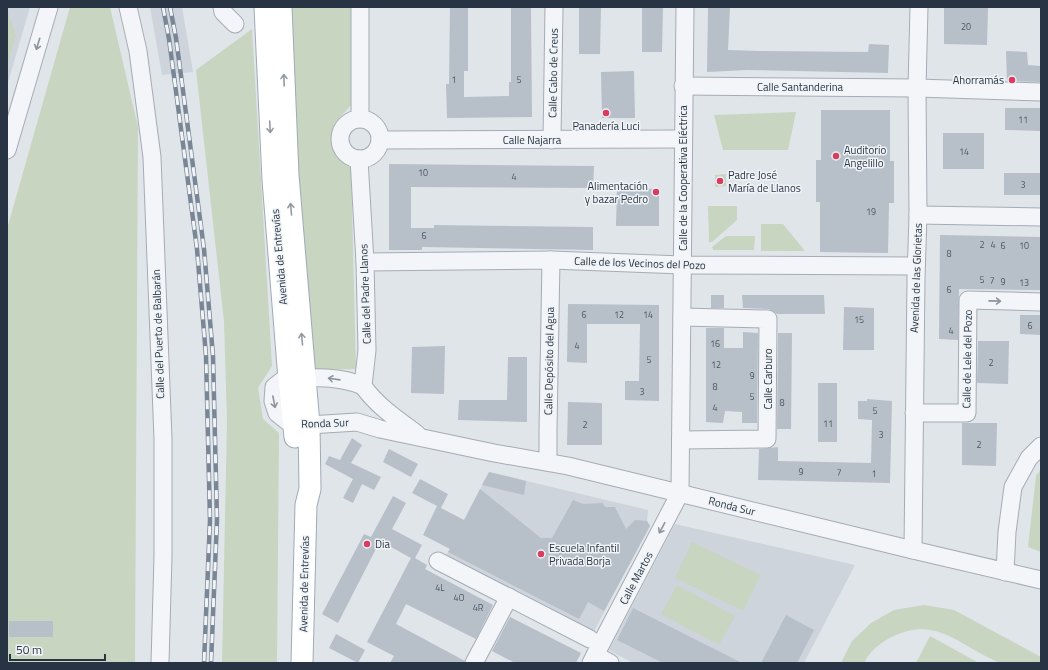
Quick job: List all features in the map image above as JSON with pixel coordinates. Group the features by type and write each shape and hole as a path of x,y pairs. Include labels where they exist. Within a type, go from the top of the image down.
{"main road":[{"name":"Avenida de Entrevías","path":"265,7 273,180 302,425 299,485 306,505 302,663"},
{"name":"Avenida de Entrevías","path":"281,7 297,378"}],"street":[{"path":"7,150 50,7"},
{"name":"Calle del Puerto de Balbarán","path":"128,7 138,51 152,157 163,439 163,556 160,663"},
{"path":"222,7 223,12 235,24"},
{"path":"360,7 360,118"},
{"name":"Calle Cabo de Creus","path":"552,140 554,7"},
{"name":"Calle de la Cooperativa Eléctrica","path":"680,493 684,7"},
{"name":"Avenida de las Glorietas","path":"913,550 916,266 918,215 917,88 919,7"},
{"name":"Calle Santanderina","path":"683,86 917,88 1041,92"},
{"path":"360,118 368,120 374,124 379,131 380,140 379,146 374,154 359,159 346,153 341,146 341,131 346,124 352,120 360,118"},
{"name":"Calle Najarra","path":"380,140 683,140"},
{"name":"Calle del Padre Llanos","path":"356,422 364,415 370,406 366,391 367,350 365,262 359,159"},
{"path":"918,215 1041,217"},
{"name":"Calle de los Vecinos del Pozo","path":"365,262 551,260 682,265 916,266"},
{"name":"Calle Depósito del Agua","path":"548,462 551,260"},
{"name":"Calle de Lele del Pozo","path":"914,412 967,413 968,300 1041,302"},
{"name":"Calle Carburo","path":"681,440 767,439 768,319 682,317"},
{"name":"Ronda Sur","path":"297,378 325,378 352,382 366,391 384,409 422,438"},
{"name":"Ronda Sur","path":"302,425 356,422 422,438 494,453 548,462 1041,580"},
{"path":"1005,572 1007,532 1013,488 1029,458 1041,446"},
{"name":"Calle Martos","path":"599,660 680,493"},
{"path":"438,561 590,638"},
{"path":"474,663 509,597"}],"shaded area":[{"path":"7,7 30,7 7,86"},
{"path":"150,7 182,7 193,72 162,75"},
{"name":"Escuela Infantil Privada Borja","path":"489,472 648,510 647,521 650,526 593,633 446,556"},
{"path":"675,524 855,565 804,663 633,663 609,650"}],"green space":[{"path":"70,7 110,7 138,127 135,663 7,663 7,229"},
{"path":"288,7 352,7 351,105 334,124 335,151 351,166 356,369 310,370"},
{"path":"7,9 16,36 7,63"},
{"path":"252,29 272,366 258,388 263,419 279,433 277,663 222,663 227,421 224,321 196,70"},
{"path":"796,112 788,150 723,150 714,115"},
{"path":"726,174 726,186 715,187 715,175"},
{"path":"708,206 737,206 737,220 712,242 709,242"},
{"path":"761,224 783,224 805,251 761,251"},
{"path":"726,236 755,236 754,250 713,250 712,247"},
{"path":"1041,469 1041,552 1028,547 1036,476"},
{"path":"692,542 761,575 743,611 675,578"},
{"path":"677,585 735,616 719,645 661,614"},
{"path":"924,605 954,610 1041,657 1041,663 1001,663 947,635 921,629 906,631 886,640 872,652 864,663 841,663 852,641 871,623 894,610"},
{"path":"930,636 979,663 916,663"}],"building":[{"path":"450,7 468,7 468,71 464,71 464,97 509,96 509,82 511,82 511,7 531,7 532,117 447,118 446,84 449,84"},
{"path":"579,7 601,7 600,54 579,54"},
{"path":"642,7 663,7 662,52 642,52"},
{"path":"708,7 730,7 728,50 868,52 869,44 889,45 888,73 747,70 707,72"},
{"path":"944,7 988,8 987,45 944,44"},
{"path":"1006,51 1027,52 1028,65 1041,66 1041,82 1007,81"},
{"path":"634,71 635,118 602,118 601,72"},
{"path":"1005,108 1041,108 1041,131 1005,130"},
{"path":"821,110 890,110 890,161 894,161 894,203 889,203 888,253 820,252 820,202 816,202 816,160 821,160"},
{"path":"943,133 984,133 984,169 943,169"},
{"path":"389,164 594,166 593,188 411,187 411,228 434,228 434,225 593,227 593,250 422,247 422,250 389,250"},
{"path":"1004,173 1041,173 1041,195 1004,195"},
{"path":"617,188 659,189 659,226 616,226"},
{"path":"940,235 1041,237 1041,290 959,289 958,340 939,339"},
{"path":"711,295 724,295 724,308 711,308"},
{"path":"742,295 824,295 825,314 777,314 769,309 743,308"},
{"path":"568,304 659,305 659,401 625,400 625,381 639,381 640,324 587,324 587,363 567,362"},
{"path":"844,307 874,308 874,350 843,350"},
{"path":"1020,315 1041,315 1041,335 1020,334"},
{"path":"706,328 724,328 724,348 743,348 743,332 758,333 757,423 742,423 742,412 725,411 723,423 706,422"},
{"path":"778,333 792,333 791,429 777,429"},
{"path":"978,341 1009,341 1008,384 977,383"},
{"path":"445,346 444,394 411,393 412,347"},
{"path":"508,357 527,357 527,422 458,420 459,400 507,400"},
{"path":"818,383 837,383 837,442 818,442"},
{"path":"867,399 892,401 890,483 758,480 759,449 778,447 778,461 871,463 872,420 858,419 858,401 867,401"},
{"path":"568,402 602,403 602,445 567,445"},
{"path":"962,423 997,423 996,466 962,465"},
{"path":"352,438 362,445 351,463 381,477 374,490 362,484 353,503 343,498 353,479 325,464 329,456 340,460"},
{"path":"389,449 418,464 411,477 383,462"},
{"path":"489,472 526,481 524,495 482,485"},
{"name":"Escuela Infantil Privada Borja","path":"420,479 448,494 441,508 464,520 480,489 541,538 552,538 573,500 583,504 603,503 605,507 615,507 626,529 635,520 647,521 650,526 604,611 588,602 579,619 448,552 450,549 423,535 437,506 412,493"},
{"path":"393,496 406,503 392,529 422,545 415,558 427,565 425,569 493,605 476,639 406,604 396,624 465,661 464,663 390,663 394,656 367,642 411,558 380,541 338,623 322,614 364,534 371,537"},
{"path":"633,608 742,663 663,663 617,640"},
{"path":"786,615 814,630 797,663 761,663"},
{"path":"510,617 581,653 576,663 515,663 492,651"},
{"path":"9,621 53,621 53,637 9,637"},
{"path":"336,634 365,650 358,663 329,648"}],"railway":[{"path":"163,7 169,39 197,249 206,356 210,520 204,663"},
{"path":"170,7 176,38 204,249 213,356 217,520 211,663"}],"place":[{"name":"Ahorramás","path":"1012,80"},
{"name":"Panadería Luci","path":"606,113"},
{"name":"Auditorio Angelillo","path":"836,156"},
{"name":"Padre José María de Llanos","path":"720,181"},
{"name":"Alimentación y bazar Pedro","path":"656,192"},
{"name":"Dia","path":"367,544"},
{"name":"Escuela Infantil Privada Borja","path":"541,554"}]}
